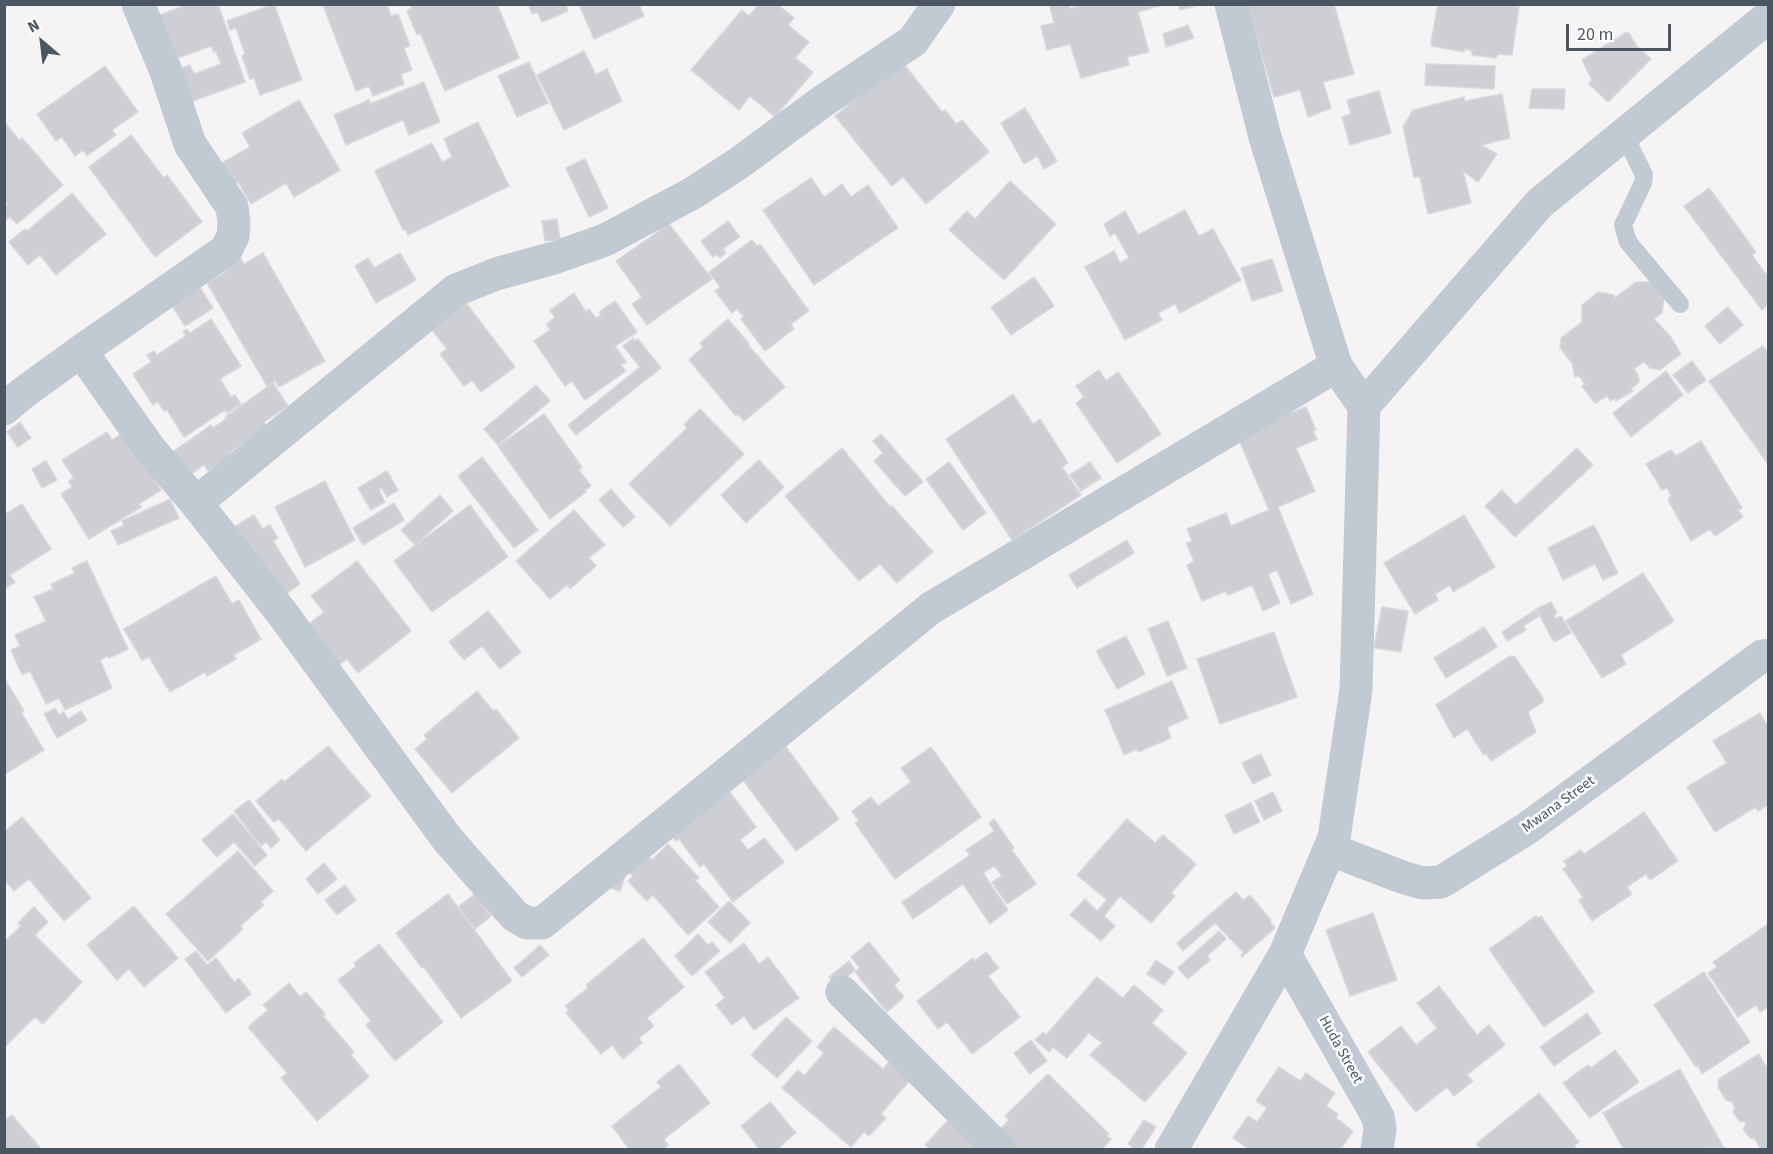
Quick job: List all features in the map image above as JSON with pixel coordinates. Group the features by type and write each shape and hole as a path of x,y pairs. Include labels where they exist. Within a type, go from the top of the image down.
{"street":[{"path":"4,409 81,351 226,250 233,236 232,207 190,144 165,69 138,4"},
{"path":"196,503 456,290 496,274 554,258 605,240 693,193 913,41 939,4"},
{"path":"1171,1149 1286,954 1334,838 1356,690 1364,406 1336,366 1265,137 1231,4"},
{"path":"1364,406 1540,203 1768,17"},
{"path":"81,351 150,449 196,503 285,617 448,840 515,916 527,923 542,922 931,608 1336,366"},
{"name":"Mwana Street","path":"1329,849 1402,878 1422,883 1442,882 1526,829 1762,656 1768,655"},
{"name":"Huda Street","path":"1286,954 1378,1117 1380,1129 1377,1149"},
{"path":"842,992 1000,1149"}],"lane":[{"path":"1624,134 1644,175 1643,183 1623,225 1628,242 1680,304"}],"building":[{"path":"189,4 218,4 245,82 182,105 170,72 190,65 194,74 221,64 216,51 214,52 211,46 175,59 157,16"},
{"path":"274,4 302,80 260,95 254,78 250,79 236,28 230,30 227,21"},
{"path":"387,4 391,16 398,14 410,46 404,48 412,70 401,74 404,84 373,96 369,86 356,91 323,5"},
{"path":"410,4 497,4 519,58 445,91 420,33 417,35 407,11 412,8"},
{"path":"528,4 566,4 568,11 542,22 537,12 532,14"},
{"path":"579,4 639,4 644,16 594,39"},
{"path":"759,4 777,4 794,18 788,25 809,42 795,58 813,72 775,117 750,96 739,110 691,70 742,10 749,16"},
{"path":"1049,4 1069,4 1070,9 1084,4 1167,4 1138,12 1149,52 1127,57 1129,65 1081,78 1070,44 1047,50 1041,26 1054,23"},
{"path":"1178,4 1202,4 1180,10"},
{"path":"1247,4 1334,4 1354,74 1323,82 1331,108 1308,117 1300,90 1274,97"},
{"path":"1438,4 1519,6 1512,55 1498,54 1496,58 1472,55 1472,51 1465,49 1463,52 1432,46"},
{"path":"1188,25 1194,38 1166,47 1163,34"},
{"path":"1625,33 1629,33 1636,45 1651,59 1608,102 1589,84 1592,80 1582,60"},
{"path":"584,51 596,75 607,69 622,101 564,130 537,75"},
{"path":"529,62 548,103 517,117 498,76"},
{"path":"903,63 942,112 945,110 956,124 962,120 989,152 926,204 903,177 892,186 835,116"},
{"path":"1426,64 1495,66 1494,89 1425,85"},
{"path":"105,66 138,112 112,130 116,135 87,156 83,150 75,156 62,137 56,141 37,114"},
{"path":"424,82 440,122 409,135 403,120 346,145 334,115 369,100 370,104"},
{"path":"1532,89 1565,89 1564,109 1529,108"},
{"path":"1379,91 1391,133 1350,145 1342,117 1351,114 1347,100"},
{"path":"1502,94 1510,138 1481,145 1497,154 1478,182 1463,171 1471,203 1428,214 1420,177 1414,177 1403,127 1413,110 1464,97 1465,101"},
{"path":"299,100 340,170 294,197 286,183 251,204 238,182 233,185 220,164 250,147 242,133"},
{"path":"1025,108 1057,161 1044,169 1037,156 1024,164 1001,123"},
{"path":"478,122 509,186 408,235 406,230 403,230 375,171 432,143 442,162 452,157 444,139"},
{"path":"6,124 20,141 22,138 63,185 17,224 10,217 4,221 4,207 8,204 4,201 4,126"},
{"path":"131,135 164,178 167,175 202,222 155,257 89,167"},
{"path":"585,159 608,208 589,217 566,168"},
{"path":"811,178 824,197 842,184 851,197 868,185 898,228 814,285 763,210"},
{"path":"1010,181 1056,224 1004,280 949,230 967,211 975,219"},
{"path":"1709,188 1756,252 1752,255 1768,277 1768,304 1762,310 1684,206"},
{"path":"72,193 106,234 56,275 40,255 28,265 9,242 25,229 27,231"},
{"path":"1185,210 1199,236 1213,229 1241,280 1180,313 1175,304 1158,313 1162,320 1125,340 1085,267 1114,251 1120,263 1129,258 1115,233 1110,236 1104,224 1125,211 1138,235"},
{"path":"557,219 560,239 545,241 542,221"},
{"path":"728,221 740,237 723,249 726,253 720,258 717,254 713,257 701,241"},
{"path":"669,224 712,279 647,325 632,304 642,297 616,261"},
{"path":"752,240 757,246 760,244 809,311 791,324 794,329 765,351 741,319 744,317 737,309 732,313 715,291 720,287 709,272"},
{"path":"263,253 325,361 279,387 275,381 267,386 207,283 226,272 223,267 240,257 244,264"},
{"path":"400,253 416,280 376,303 355,266 368,258 374,268"},
{"path":"1272,259 1283,291 1252,301 1241,268"},
{"path":"1034,277 1054,306 1011,335 991,307"},
{"path":"1636,282 1652,282 1664,298 1662,313 1654,319 1670,336 1681,354 1660,370 1650,368 1644,362 1634,369 1639,382 1631,389 1633,391 1616,401 1615,398 1611,401 1607,396 1595,403 1582,386 1585,384 1579,376 1575,377 1572,363 1560,348 1561,338 1582,322 1582,305 1598,292 1614,295 1615,298"},
{"path":"197,283 213,308 185,326 169,301"},
{"path":"574,293 586,312 589,309 596,318 601,315 599,312 615,301 637,332 615,346 626,362 621,365 626,371 585,400 572,381 565,386 534,341 550,330 546,324 555,318 550,310"},
{"path":"466,303 515,367 481,392 472,380 464,386 440,354 447,349 432,330"},
{"path":"1728,307 1743,325 1720,344 1705,326"},
{"path":"211,319 241,366 220,379 231,397 235,395 241,404 227,413 225,410 184,437 167,410 164,411 158,402 153,405 133,374 151,362 147,355 154,351 157,355 186,336 183,332 187,329 190,333"},
{"path":"728,319 785,387 744,421 738,414 736,416 689,360 703,347 700,343"},
{"path":"633,338 635,341 638,339 661,368 576,435 568,425 640,367 623,346"},
{"path":"1763,346 1768,353 1768,464 1709,381"},
{"path":"1692,361 1706,380 1688,393 1673,375"},
{"path":"1099,370 1106,381 1118,372 1161,434 1117,463 1076,403 1084,397 1076,386"},
{"path":"1666,371 1683,395 1631,437 1613,413"},
{"path":"273,383 288,406 264,422 269,430 246,445 244,442 229,453 231,456 208,471 204,465 183,480 167,456 211,425 213,428"},
{"path":"536,385 550,401 498,445 484,429"},
{"path":"1013,394 1033,424 1040,419 1068,463 1062,467 1081,495 1012,540 946,439"},
{"path":"1306,407 1316,430 1313,431 1317,439 1296,448 1315,491 1278,507 1313,594 1291,604 1277,570 1268,574 1280,603 1263,611 1252,585 1228,595 1226,591 1202,601 1187,565 1194,561 1186,543 1192,541 1187,529 1226,513 1231,526 1269,510 1236,433 1290,410 1291,413"},
{"path":"700,409 744,454 670,526 629,484 687,428 684,424"},
{"path":"544,414 582,467 579,470 591,486 550,519 498,446"},
{"path":"20,422 31,438 18,447 7,432"},
{"path":"125,431 161,490 139,504 141,507 89,539 61,494 72,487 69,481 74,478 62,460 107,432 112,440"},
{"path":"881,434 923,482 905,496 874,461 883,453 873,441"},
{"path":"1701,441 1742,508 1738,510 1743,517 1715,536 1710,529 1691,541 1668,500 1671,496 1667,488 1662,490 1646,464 1671,450 1676,456"},
{"path":"842,448 890,507 892,506 933,552 897,583 880,564 859,581 785,496"},
{"path":"1577,448 1593,465 1515,537 1485,506 1502,490 1516,505"},
{"path":"482,457 538,530 514,548 458,476"},
{"path":"759,460 784,487 746,523 721,495"},
{"path":"46,461 57,480 42,488 32,469"},
{"path":"949,462 986,513 963,530 926,479"},
{"path":"1090,462 1101,478 1081,491 1070,475"},
{"path":"387,471 398,490 387,497 382,488 379,490 385,502 371,510 358,488"},
{"path":"325,481 355,540 305,567 275,507"},
{"path":"611,489 635,517 623,527 599,500"},
{"path":"440,495 453,511 415,545 401,530"},
{"path":"170,499 179,518 118,545 111,531 124,525 122,521"},
{"path":"394,503 404,520 363,545 353,528"},
{"path":"22,504 51,549 10,575 15,582 4,589 4,515"},
{"path":"470,505 508,557 432,612 394,561"},
{"path":"574,510 605,545 589,558 596,566 570,589 567,585 550,599 516,561"},
{"path":"254,515 263,529 270,525 278,538 273,541 300,584 280,598 234,527"},
{"path":"1464,515 1495,567 1453,592 1450,585 1435,594 1438,600 1415,614 1384,563"},
{"path":"1594,525 1618,573 1603,580 1595,564 1563,580 1548,548"},
{"path":"1127,540 1134,553 1077,588 1069,575"},
{"path":"87,561 128,649 100,660 112,688 65,710 59,698 46,704 30,671 22,675 11,650 20,646 15,635 46,621 34,597 53,589 51,584 75,573 72,568"},
{"path":"357,561 411,631 358,673 347,659 336,667 305,627 324,612 311,596"},
{"path":"1643,573 1674,621 1621,655 1626,664 1602,678 1566,621"},
{"path":"216,576 232,604 239,600 261,639 234,655 236,659 207,676 205,672 170,692 149,657 142,660 124,629"},
{"path":"1551,602 1557,613 1554,615 1556,619 1561,616 1571,633 1554,642 1536,609"},
{"path":"1382,607 1408,611 1401,652 1374,648"},
{"path":"1535,610 1539,616 1523,626 1526,630 1507,641 1502,632"},
{"path":"488,611 521,652 500,669 482,646 464,660 449,642"},
{"path":"1168,621 1187,668 1167,676 1148,629"},
{"path":"1484,627 1497,647 1446,678 1434,658"},
{"path":"1274,632 1297,697 1220,724 1197,659"},
{"path":"1126,636 1145,674 1117,689 1096,651"},
{"path":"1510,656 1515,657 1543,698 1543,702 1528,712 1536,732 1491,761 1486,753 1484,755 1467,729 1454,738 1436,705"},
{"path":"4,678 44,750 5,774"},
{"path":"1172,681 1188,718 1167,727 1171,738 1138,752 1137,749 1124,755 1105,710"},
{"path":"477,691 493,711 496,709 519,738 452,793 415,749 427,739 424,735"},
{"path":"55,708 59,715 64,712 68,719 81,711 87,720 57,738 44,714"},
{"path":"1760,713 1768,727 1768,805 1758,811 1756,807 1715,832 1687,787 1727,763 1713,741"},
{"path":"783,743 839,819 796,851 740,776"},
{"path":"328,746 371,796 306,851 279,819 274,822 256,801 282,779 284,782"},
{"path":"931,747 981,817 895,879 855,823 859,821 852,811 871,797 878,806 911,782 901,768"},
{"path":"1261,754 1271,775 1253,784 1242,763"},
{"path":"723,783 756,827 740,840 748,850 764,838 784,862 733,902 704,864 700,867 679,839 676,841 666,828"},
{"path":"1273,792 1282,811 1264,820 1255,801"},
{"path":"249,800 280,840 271,848 266,842 261,846 234,811"},
{"path":"1251,803 1260,822 1234,834 1225,815"},
{"path":"1644,812 1678,861 1650,880 1646,874 1627,887 1632,894 1592,921 1579,900 1583,897 1563,869 1567,866 1564,861 1581,850 1584,854"},
{"path":"233,814 267,855 255,866 234,842 217,857 202,840"},
{"path":"22,817 91,898 64,921 29,879 14,891 4,879 4,832"},
{"path":"994,819 1036,884 1007,904 992,882 1002,876 994,866 983,873 1008,910 990,924 963,884 913,919 902,902 970,855 966,850 994,831 989,823"},
{"path":"1127,819 1155,843 1163,835 1196,864 1171,893 1175,896 1151,923 1120,896 1104,916 1115,926 1101,941 1070,915 1085,899 1097,911 1107,900 1077,875"},
{"path":"668,844 699,878 695,880 719,907 688,935 653,895 647,901 628,881 633,876 628,871 648,855 652,860"},
{"path":"238,851 273,891 261,902 264,905 240,926 243,929 208,961 166,914"},
{"path":"324,863 337,879 318,894 306,879"},
{"path":"627,870 620,891 607,887"},
{"path":"345,885 356,900 337,915 325,900"},
{"path":"1236,892 1243,900 1250,895 1275,928 1242,957 1244,953 1215,923 1183,951 1177,943"},
{"path":"448,894 512,981 461,1018 396,933"},
{"path":"475,894 491,916 475,929 458,907"},
{"path":"729,901 750,923 730,943 708,922"},
{"path":"134,906 178,958 144,987 129,969 117,980 87,945"},
{"path":"34,907 48,922 35,935 82,982 43,1024 35,1017 4,1048 4,942 21,926 18,923"},
{"path":"1373,913 1397,980 1350,996 1326,930"},
{"path":"1536,916 1538,918 1541,916 1594,992 1544,1027 1489,949"},
{"path":"1768,924 1768,1007 1760,1012 1756,1005 1738,1017 1708,973 1717,967 1713,962"},
{"path":"1219,931 1226,939 1207,956 1210,960 1188,979 1178,968"},
{"path":"698,934 708,945 712,942 720,951 692,976 675,956"},
{"path":"643,938 684,987 647,1018 654,1026 639,1038 642,1043 623,1059 612,1045 601,1054 566,1013 569,1010 565,1006 588,988 586,985"},
{"path":"869,942 900,980 894,985 904,997 887,1012 855,972 860,968 851,957"},
{"path":"744,943 759,964 768,957 799,998 754,1030 744,1016 732,1025 716,1005 725,998 705,972"},
{"path":"379,944 443,1022 395,1061 366,1025 371,1021 338,980 356,966 354,963"},
{"path":"540,945 549,955 522,977 514,968"},
{"path":"196,951 207,965 216,958 234,982 239,978 251,994 226,1013 185,959"},
{"path":"986,952 999,968 988,976 1020,1017 972,1054 947,1022 938,1029 917,1001 973,958 975,961"},
{"path":"1156,960 1174,972 1164,985 1147,974"},
{"path":"849,961 855,970 836,986 829,977"},
{"path":"1704,972 1750,1042 1702,1074 1654,1005"},
{"path":"1097,977 1123,998 1134,985 1163,1010 1152,1023 1187,1053 1145,1102 1090,1055 1102,1043 1089,1033 1067,1058 1053,1047 1049,1052 1035,1040 1043,1032 1046,1035"},
{"path":"289,983 300,997 306,992 325,1014 323,1016 354,1052 351,1055 369,1077 317,1121 281,1078 287,1073 248,1027 268,1010 263,1005"},
{"path":"1439,986 1477,1035 1489,1025 1505,1045 1467,1075 1473,1081 1454,1096 1447,1087 1416,1112 1368,1052 1401,1026 1416,1045 1437,1028 1417,1003"},
{"path":"1587,1013 1601,1033 1554,1066 1540,1047"},
{"path":"786,1017 812,1041 777,1078 751,1055"},
{"path":"834,1027 883,1069 889,1062 910,1080 881,1114 886,1118 869,1136 864,1132 851,1147 782,1088 798,1070 804,1076 824,1053 817,1047"},
{"path":"1031,1040 1047,1061 1030,1074 1014,1053"},
{"path":"1615,1050 1639,1082 1590,1118 1563,1083 1588,1065 1591,1068"},
{"path":"1759,1054 1768,1070 1768,1150 1761,1150 1755,1139 1750,1138 1743,1129 1746,1125 1744,1121 1740,1122 1733,1112 1735,1107 1732,1102 1726,1100 1718,1087 1719,1079"},
{"path":"679,1064 710,1103 664,1139 668,1145 663,1150 630,1150 612,1126 661,1087 657,1082"},
{"path":"1279,1067 1300,1081 1306,1073 1335,1093 1326,1106 1338,1114 1336,1118 1353,1131 1340,1150 1250,1150 1233,1138 1248,1116 1257,1122 1267,1108 1256,1101"},
{"path":"1680,1069 1724,1148 1624,1150 1603,1113"},
{"path":"1048,1074 1109,1134 1107,1136 1111,1139 1101,1150 1018,1150 999,1131 1009,1120 1005,1116"},
{"path":"1539,1093 1579,1142 1574,1146 1577,1150 1481,1150 1476,1144"},
{"path":"770,1102 796,1133 776,1150 760,1150 741,1126"},
{"path":"12,1115 42,1150 4,1150 4,1121"},
{"path":"953,1115 979,1150 930,1150 925,1145"},
{"path":"1144,1120 1156,1127 1141,1150 1136,1150 1128,1144"}]}
